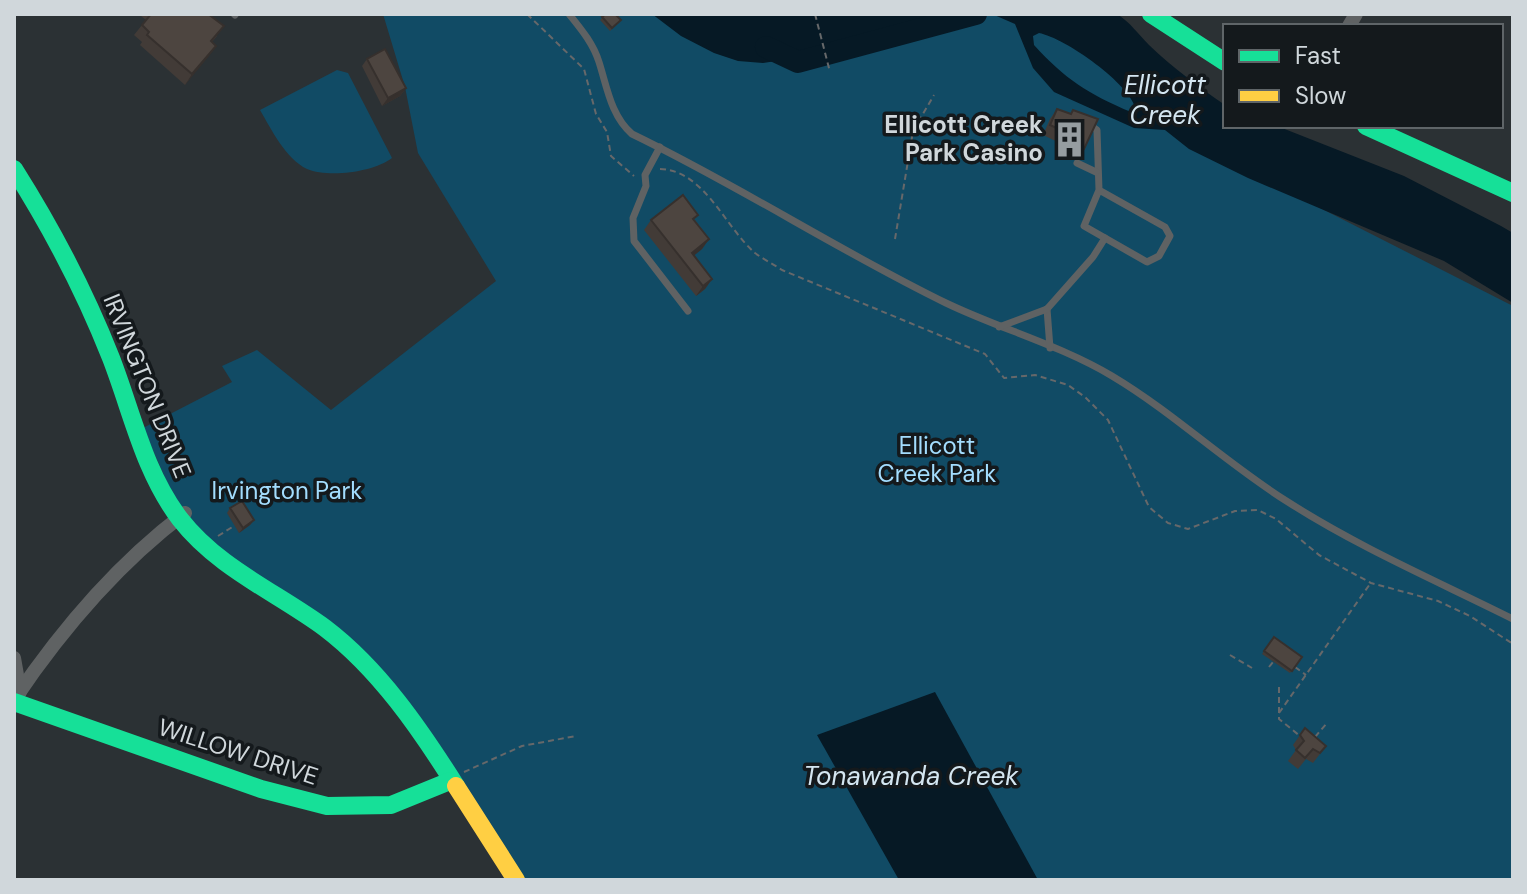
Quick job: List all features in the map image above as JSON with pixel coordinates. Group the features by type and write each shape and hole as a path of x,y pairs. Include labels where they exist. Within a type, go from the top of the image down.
{"street":[{"path":"1151,14 1223,61"},
{"path":"1370,128 1513,193"},
{"name":"IRVINGTON DRIVE","path":"14,169 83,293 113,362 148,462 182,515 212,556 327,631 369,670 407,712 516,880"},
{"path":"16,698 97,592 182,515"},
{"path":"14,658 16,698"},
{"name":"WILLOW DRIVE","path":"16,698 247,783 323,804 346,808 390,805 422,795 450,781"}],"lane":[{"path":"569,14 588,38 621,125 725,179 872,265 999,327 1109,374 1288,502 1404,568 1426,575 1513,619"},
{"path":"1076,117 1097,130 1100,144 1096,172 1099,190 1084,226 1147,262 1159,256 1170,236 1165,227 1099,190"},
{"path":"660,147 645,175 646,186 633,218 634,241 688,311"},
{"path":"1077,163 1096,172"},
{"path":"999,327 1047,309 1078,275 1105,238"},
{"path":"1047,309 1050,348"}],"path":[{"path":"527,14 584,69 596,114 607,132 611,156 634,176 658,169 675,170 699,187 755,252 782,270 985,354 1004,378 1035,375 1077,391 1108,420 1149,507 1168,523 1188,529 1235,511 1258,510 1276,519 1319,555 1371,583 1438,601 1470,616 1513,644"},
{"path":"815,14 830,72"},
{"path":"895,239 913,131 934,95"},
{"path":"214,538 234,526"},
{"path":"1279,713 1371,583"},
{"path":"1230,655 1252,668"},
{"path":"1269,667 1273,662"},
{"path":"1295,667 1306,675"},
{"path":"1279,687 1279,719 1301,738 1307,732 1323,745"},
{"path":"1309,745 1327,723"},
{"path":"450,781 493,757 522,746 576,736"}],"green space":[{"name":"Ellicott Creek Park","path":"383,14 692,14 798,62 976,14 1016,14 1149,90 1263,179 1513,306 1513,880 516,880 369,670 212,556 173,496 143,428 232,382 222,366 257,350 331,410 496,281 418,153 405,87"},
{"path":"337,70 348,73 392,158 384,163 339,173 307,169 286,151 260,110"}],"water":[{"path":"652,14 947,14 913,25 906,35 863,48 763,63 738,61 714,53 681,36"},
{"name":"Ellicott Creek","path":"992,14 1117,14 1167,61 1223,104 1223,128 1282,128 1404,176 1513,233 1513,303 1444,261 1248,178 1189,149 1165,130 1134,128 1054,92 1033,68 1015,24","holes":["1039,33 1064,43 1110,76 1131,99 1136,110 1131,112 1078,84 1034,45 1033,36"]},
{"name":"Tonawanda Creek","path":"935,692 1038,880 899,880 817,735"}],"building":[{"path":"151,14 208,14 224,26 211,41 216,46 192,74 147,35 149,32 142,25"},
{"path":"615,14 621,20 612,28 602,17"},
{"path":"385,49 406,88 388,98 367,59"},
{"path":"1057,109 1071,114 1073,110 1098,119 1084,149 1066,141 1069,134 1050,125"},
{"path":"683,195 698,215 693,219 709,239 692,253 712,279 703,286 651,220"},
{"path":"242,501 254,520 243,528 230,508"},
{"path":"1274,637 1302,657 1292,671 1264,651"},
{"path":"1305,728 1326,746 1320,753 1313,749 1305,758 1296,750 1304,741 1300,735"}],"waterway":[{"name":"Ellicott Creek","path":"766,47 798,62 976,14"}],"traffic: fast":[{"path":"1151,14 1223,61"},
{"path":"1370,128 1513,193"},
{"path":"14,169 79,285 111,358 148,462 180,519 230,566 345,644 381,681 456,786"},
{"path":"14,702 261,789 327,806 391,805 450,781"}],"traffic: slow":[{"path":"456,786 516,880"}],"place":[{"name":"Ellicott Creek Park Casino","path":"1069,139"}],"park label":[{"name":"Irvington Park","path":"287,491"}]}
